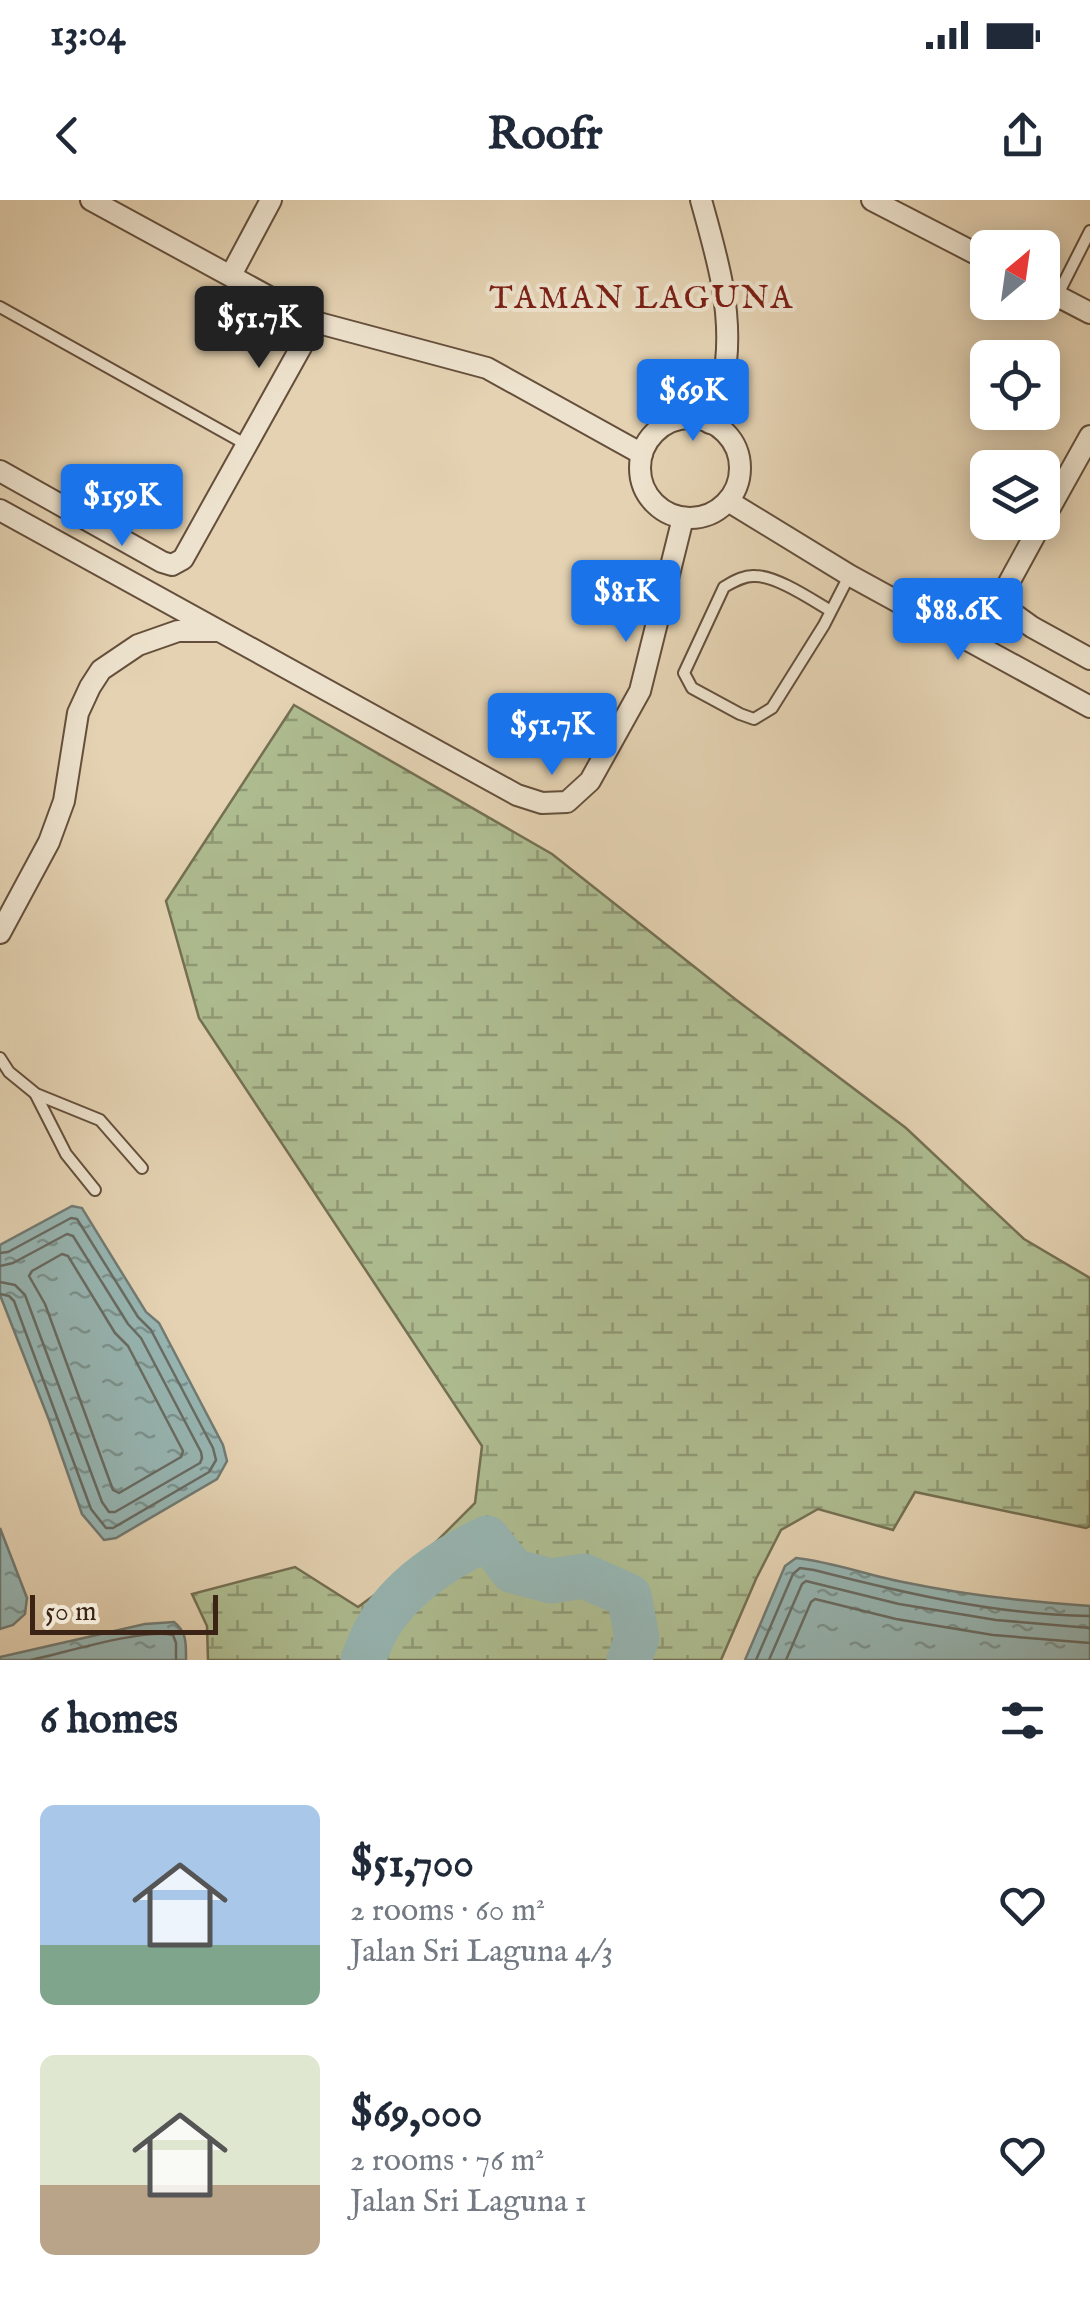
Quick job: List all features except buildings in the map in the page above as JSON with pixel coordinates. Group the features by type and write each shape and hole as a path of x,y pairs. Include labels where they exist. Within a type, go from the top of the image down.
{"street":[{"path":"91,200 314,322 487,368 642,454"},
{"path":"231,275 270,200"},
{"path":"701,200 725,292 728,322 726,363 710,423"},
{"path":"872,200 970,251"},
{"path":"1060,297 1090,312"},
{"path":"0,472 162,562 172,564 183,559 314,322"},
{"path":"694,418 710,423 733,443 739,458 736,488 716,511 700,518 683,518 653,502 644,488 642,454 661,427 694,418"},
{"path":"1060,490 1090,436"},
{"path":"728,501 849,575 1090,707"},
{"path":"0,510 517,794 542,803 567,802 590,780 640,691 683,518"},
{"path":"1032,540 1006,588 1007,610 1090,659"},
{"path":"0,933 49,842 64,800 78,713 101,670 138,645 178,631 220,632"}],"lane":[{"path":"1060,277 1090,231"},
{"path":"0,307 247,445"},
{"path":"831,611 792,588 756,576 736,580 724,587 684,674 692,688 754,719 772,708 831,611 849,575"},
{"path":"0,1058 36,1094 100,1120 142,1168"},
{"path":"36,1094 66,1154 95,1190"}],"green space":[{"path":"294,705 552,854 906,1128 1024,1239 1090,1278 1090,1526 915,1492 893,1530 818,1509 781,1530 721,1660 208,1660 207,1626 192,1594 295,1567 358,1607 406,1572 475,1503 482,1446 199,1018 166,901"}],"water":[{"path":"72,1206 82,1208 146,1312 159,1323 223,1445 227,1461 217,1479 116,1538 104,1540 82,1514 0,1295 0,1245"},
{"path":"0,1528 27,1598 25,1614 13,1625 0,1629"},
{"path":"796,1558 950,1591 1090,1606 1090,1660 745,1660 785,1566"},
{"path":"174,1622 184,1634 186,1660 0,1660 145,1624"}],"waterway":[{"path":"363,1660 374,1633 397,1600 439,1565 487,1538 513,1571 551,1581 584,1576 629,1596 637,1638 629,1660"}],"district":[{"name":"TAMAN LAGUNA","path":"642,297"}]}
